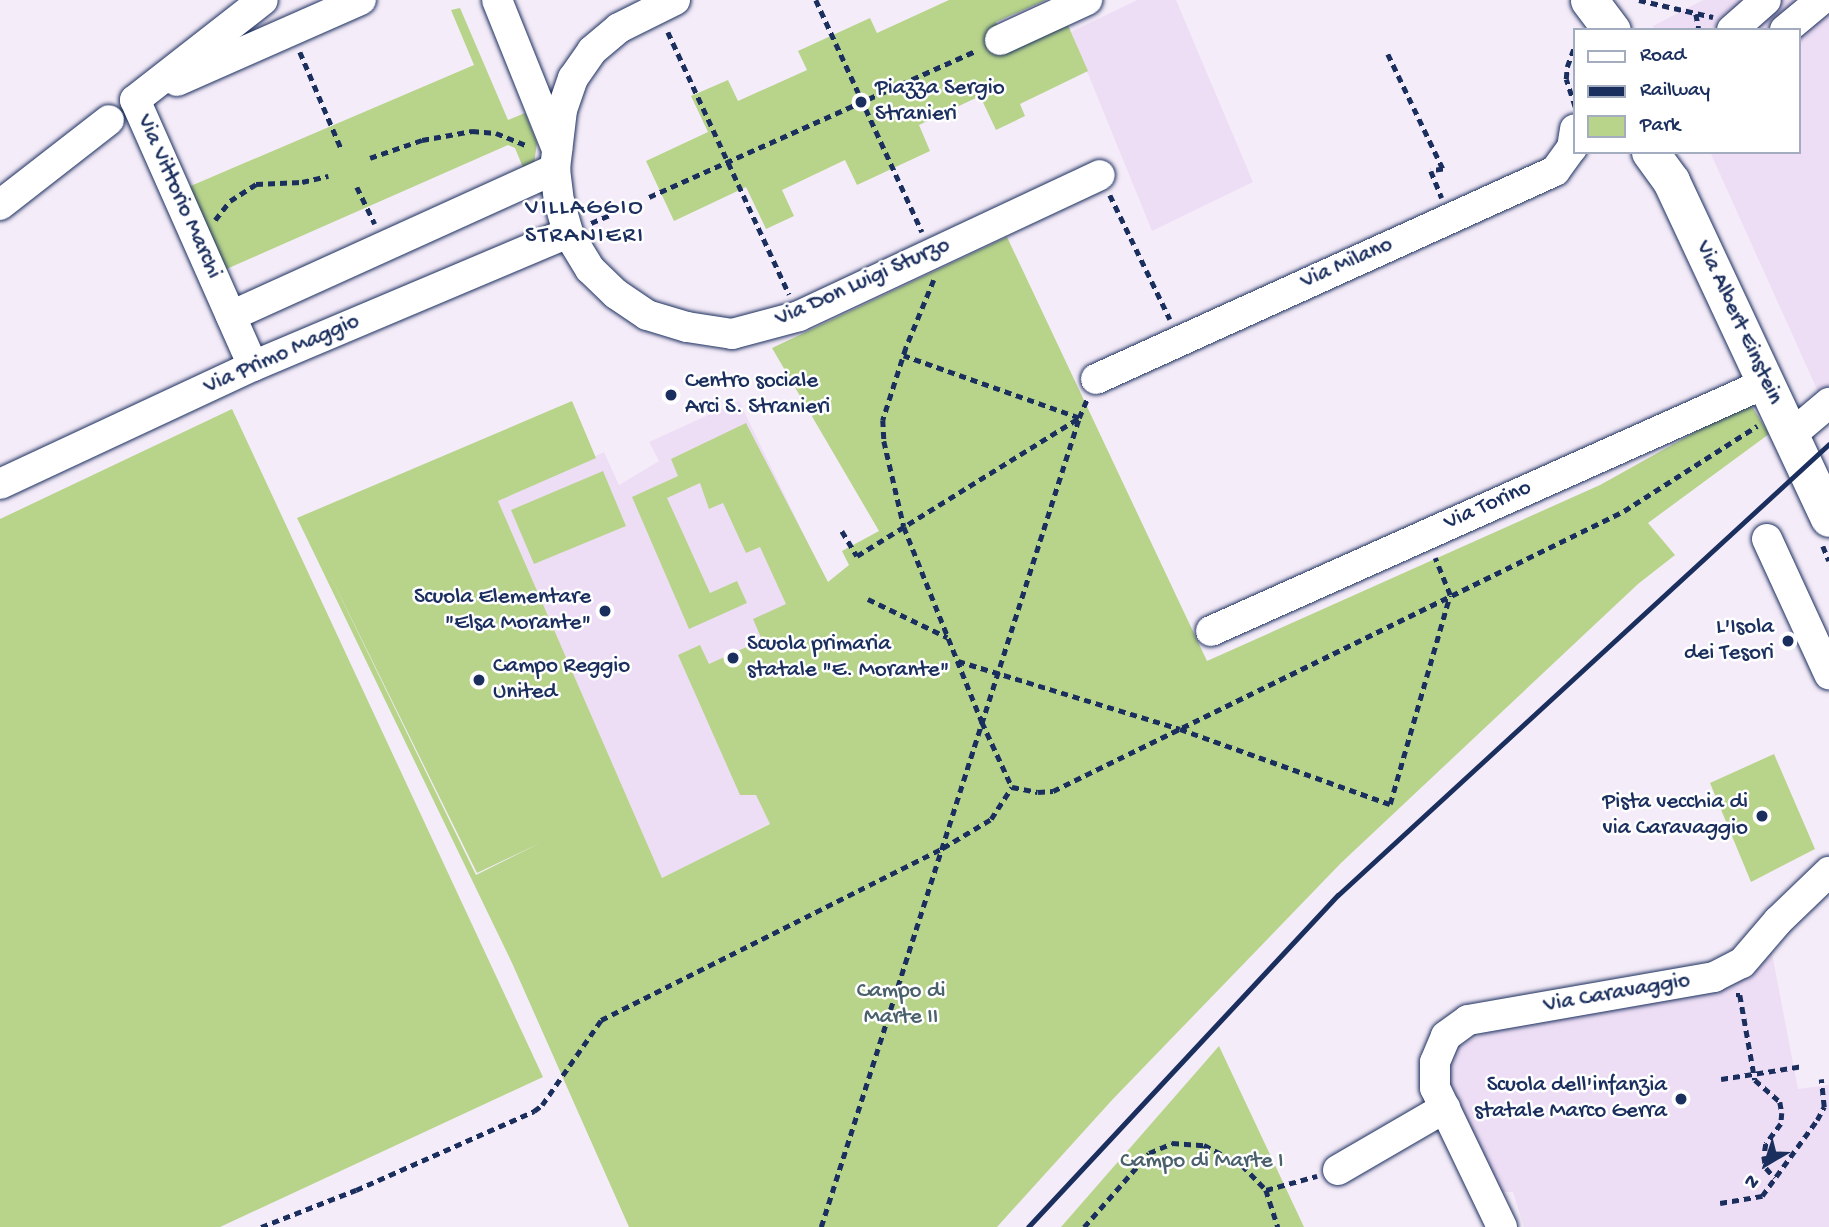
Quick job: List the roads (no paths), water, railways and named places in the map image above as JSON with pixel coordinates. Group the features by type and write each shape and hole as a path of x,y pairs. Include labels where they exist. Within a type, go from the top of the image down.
{"main road":[{"path":"1580,0 1587,28"},
{"path":"1589,0 1610,28"},
{"name":"Via Albert Einstein","path":"1652,154 1667,167 1806,470"}],"street":[{"name":"Via Vittorio Marchi","path":"253,366 135,100 263,0"},
{"path":"135,100 361,0"},
{"path":"497,0 556,160"},
{"path":"1000,40 1086,0"},
{"path":"1787,28 1821,0"},
{"path":"1728,21 1762,3 1778,28"},
{"path":"556,160 562,110 573,78 592,51 619,28 666,4"},
{"name":"Via Vittorio Marchi","path":"0,205 108,120"},
{"name":"Via Milano","path":"1096,379 1555,171 1572,148 1574,135"},
{"path":"231,316 385,246 556,160"},
{"name":"Via Don Luigi Sturzo","path":"556,160 559,201 568,233 590,269 616,294 647,315 687,327 732,334 799,316 1100,175"},
{"name":"Via Primo Maggio","path":"0,484 253,366 568,233"},
{"name":"Via Torino","path":"1210,631 1766,383"},
{"path":"1806,470 1829,403"},
{"path":"1767,539 1829,674"},
{"name":"Via Caravaggio","path":"1502,1227 1436,1088 1434,1073 1440,1049 1456,1027 1468,1020 1714,977 1742,963 1778,921 1829,872"},
{"path":"1338,1170 1445,1108"}],"railway":[{"path":"1028,1227 1338,895 1829,444"}],"place":[{"name":"Piazza Sergio Stranieri","path":"861,102"},
{"name":"Centro sociale Arci S. Stranieri","path":"671,395"},
{"name":"Scuola Elementare \"Elsa Morante\"","path":"605,611"},
{"name":"L'Isola dei Tesori","path":"1788,641"},
{"name":"Scuola primaria statale \"E. Morante\"","path":"733,658"},
{"name":"Campo Reggio United","path":"479,680"},
{"name":"Pista vecchia di via Caravaggio","path":"1762,816"},
{"name":"Scuola dell'infanzia statale Marco Gerra","path":"1681,1099"}],"district":[{"name":"VILLAGGIO STRANIERI","path":"585,223"}],"park label":[{"name":"Campo di Marte II","path":"901,1005"},
{"name":"Campo di Marte I","path":"1202,1162"}]}
